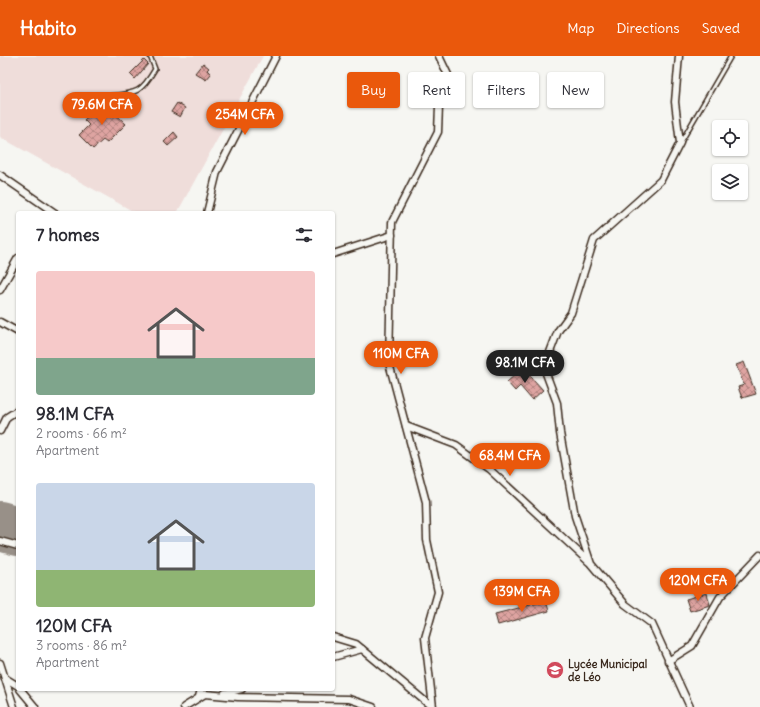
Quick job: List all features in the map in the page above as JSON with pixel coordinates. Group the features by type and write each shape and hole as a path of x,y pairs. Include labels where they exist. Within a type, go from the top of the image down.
{"street":[{"path":"207,211 217,172 276,56"},
{"path":"432,707 425,638 438,592 427,540 426,502 389,363 392,222 438,132 439,106 450,79 439,56"},
{"path":"591,564 575,516 560,433 557,403 544,368 558,331 572,313 594,240 661,180 680,143 675,102 680,56"},
{"path":"0,175 52,211"},
{"path":"44,211 46,207"},
{"path":"335,253 392,235"},
{"path":"0,290 16,262"},
{"path":"0,322 16,331"},
{"path":"0,431 7,417 16,411"},
{"path":"406,426 456,445 489,469 591,564 625,604 652,624 668,662 690,707"},
{"path":"0,541 16,545"},
{"path":"668,662 692,646 720,598 760,555"},
{"path":"335,638 356,644 432,707"},
{"path":"335,656 362,649"},
{"path":"0,663 14,707"},
{"path":"5,678 16,685"},
{"path":"22,691 35,707"},
{"path":"199,697 200,691"},
{"path":"217,695 234,691"},
{"path":"184,707 205,694 238,697 349,699 373,707"}],"lane":[{"path":"110,96 131,94 146,85 155,69 150,56"},
{"path":"680,143 731,56"}],"shaded area":[{"path":"0,56 263,56 178,211 132,211 0,137"}],"building":[{"path":"144,60 148,64 135,79 130,74"},
{"path":"203,63 209,68 207,70 211,74 206,80 195,73"},
{"path":"103,102 126,124 107,143 103,140 93,149 79,135 89,125 84,120"},
{"path":"177,103 185,108 180,117 171,112"},
{"path":"174,132 178,137 168,146 164,142"},
{"path":"744,362 756,394 742,398 738,387 744,385 736,365"},
{"path":"523,368 543,390 532,400 520,386 515,391 507,382"},
{"path":"707,593 710,605 690,611 686,599"},
{"path":"546,601 549,611 498,625 495,614"}],"runway":[{"path":"0,526 16,530"}],"place":[{"name":"Lycée Municipal de Léo","path":"555,670"}]}
